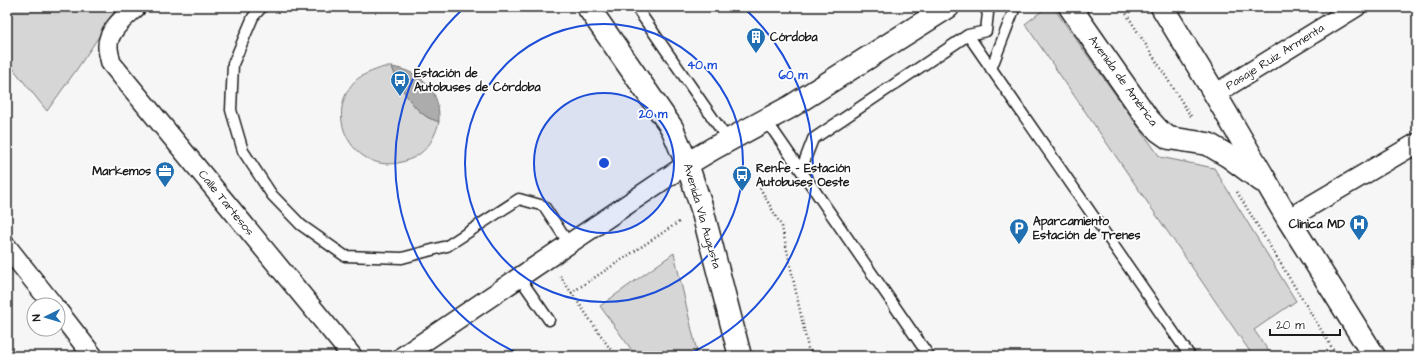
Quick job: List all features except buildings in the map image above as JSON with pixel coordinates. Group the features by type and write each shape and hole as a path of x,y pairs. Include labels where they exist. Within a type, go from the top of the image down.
{"main road":[{"name":"Avenida Vía Augusta","path":"588,7 672,128 687,164 702,210 740,356"},
{"path":"687,164 790,107 948,7"},
{"name":"Avenida de América","path":"1070,7 1148,119 1159,131 1169,138 1208,144 1228,156 1268,185"},
{"name":"Avenida de América","path":"1162,7 1288,219 1374,356"}],"street":[{"name":"Calle Tartesos","path":"136,7 113,29 108,46 111,63 352,356"},
{"name":"Pasaje Ruiz Armenta","path":"1215,94 1356,7"},
{"path":"1288,219 1417,143"},
{"path":"410,354 615,211 687,164"},
{"path":"7,247 47,297"},
{"path":"66,322 93,356"}],"lane":[{"path":"262,7 253,17 233,64 231,110 243,151 272,195 301,225 345,256 402,258 447,246 518,199 544,206 569,244"},
{"path":"636,7 728,140"},
{"path":"801,170 813,139 968,35 986,31 988,13 984,7"},
{"path":"991,69 1014,7"},
{"path":"968,35 1190,356"},
{"path":"766,120 929,356"},
{"path":"519,277 549,320"}],"path":[{"path":"760,188 782,227 808,348 813,356"},
{"path":"571,293 679,222"},
{"path":"547,258 615,356"}],"shaded area":[{"path":"7,7 119,7 47,111 7,61"},
{"path":"1047,7 1053,7 1160,157 1214,168 1296,301 1254,330 1272,356 1253,356 1025,24"},
{"path":"384,67 392,67 402,87 421,113 439,122 434,136 422,152 402,162 385,164 371,160 358,152 349,140 343,127 342,112 345,96 354,82 372,71"},
{"path":"392,67 408,71 422,79 427,84 436,98 439,122 421,113 410,101 401,88"},
{"path":"674,253 698,356 636,356 600,306"}],"place":[{"name":"Córdoba","path":"756,54"},
{"name":"Estación de Autobuses de Córdoba","path":"400,97"},
{"name":"Markemos","path":"165,188"},
{"name":"Renfe - Estación Autobuses Oeste","path":"742,192"},
{"name":"Clinica MD","path":"1359,241"},
{"name":"Aparcamiento Estación de Trenes","path":"1019,245"}]}
